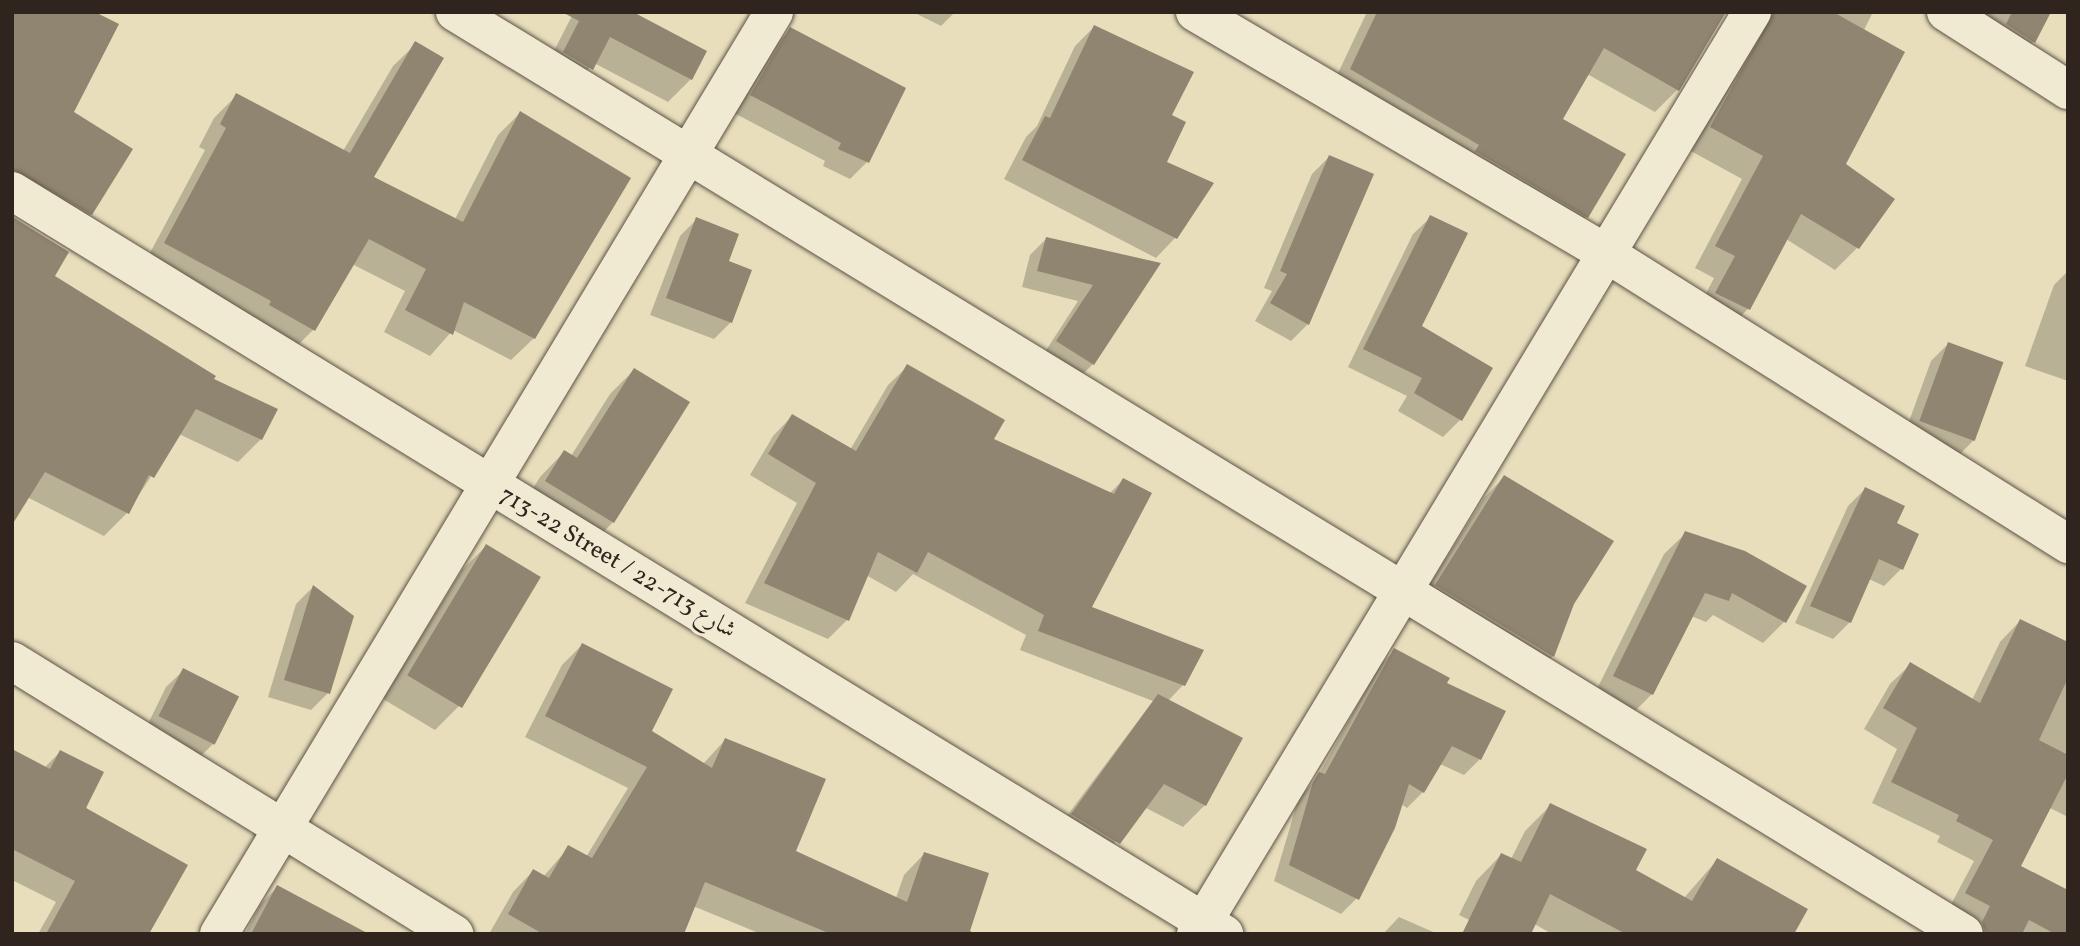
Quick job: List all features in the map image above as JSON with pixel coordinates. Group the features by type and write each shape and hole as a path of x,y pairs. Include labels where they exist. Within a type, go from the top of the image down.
{"street":[{"path":"455,12 685,155 1406,591 1964,934"},
{"path":"219,934 685,155 774,12"},
{"path":"1195,12 1606,254 2068,544"},
{"path":"1208,930 1406,591 1752,12"},
{"path":"1946,12 2068,90"},
{"name":"713-22 Street / شارع 713-22","path":"12,191 1208,930"},
{"path":"12,661 454,934"}],"building":[{"path":"12,12 95,12 119,24 74,112 133,149 92,215 12,169"},
{"path":"562,12 633,12 707,51 692,80 610,37 593,70 563,52 579,21"},
{"path":"1377,12 1726,12 1679,91 1604,48 1563,119 1626,154 1588,218 1475,151 1479,145 1350,69"},
{"path":"1774,12 1833,12 1905,52 1846,164 1895,199 1859,249 1801,214 1750,310 1715,293 1735,256 1715,246 1763,156 1710,127"},
{"path":"2012,12 2051,12 2035,43 2006,24"},
{"path":"1094,25 1194,72 1172,115 1186,122 1167,162 1214,183 1177,239 1022,160 1045,116 1050,118"},
{"path":"790,27 906,88 869,163 838,149 841,143 750,95"},
{"path":"415,41 444,58 374,177 463,222 520,111 631,178 535,339 464,302 453,335 405,310 426,269 369,239 315,331 269,305 271,301 164,243 226,128 220,124 236,93 350,153"},
{"path":"1329,155 1374,174 1309,325 1270,303 1287,274 1280,271"},
{"path":"1430,215 1468,233 1422,326 1493,368 1462,421 1414,393 1422,378 1363,349"},
{"path":"12,217 69,252 55,276 216,376 214,379 278,409 262,440 196,409 154,478 149,475 129,514 45,472 12,525"},
{"path":"696,217 739,234 729,261 752,270 732,323 666,298"},
{"path":"1046,237 1161,263 1094,365 1056,341 1093,285 1037,271"},
{"path":"1948,342 2003,362 1975,441 1919,421"},
{"path":"907,364 1005,420 994,439 1114,494 1123,478 1152,493 1092,607 1204,650 1185,686 1038,631 1044,615 928,552 917,573 878,552 849,621 764,583 816,483 768,454 792,414 856,451"},
{"path":"634,368 690,402 614,523 545,481 564,450 577,458"},
{"path":"1504,475 1614,541 1574,604 1554,657 1435,585"},
{"path":"1865,487 1905,506 1897,523 1919,534 1903,570 1879,559 1851,623 1810,606"},
{"path":"1685,531 1745,551 1807,586 1786,623 1732,593 1729,601 1705,593 1653,695 1613,676"},
{"path":"486,544 541,577 462,708 407,675"},
{"path":"313,585 354,616 330,694 284,680"},
{"path":"2020,619 2068,642 2068,678 2039,740 2068,755 2068,774 2021,866 2068,890 2068,934 2055,934 2029,920 2022,934 1986,934 1982,922 1990,906 1965,893 1993,840 1956,821 1959,815 1891,782 1917,728 1883,708 1910,662 1980,703"},
{"path":"582,643 673,689 652,731 712,768 725,738 826,779 796,851 907,902 924,852 989,873 970,931 976,934 831,934 705,882 684,934 543,934 508,914 533,869 549,878 568,845 592,858 647,767 545,716"},
{"path":"1394,648 1450,678 1447,683 1506,711 1481,760 1452,746 1424,793 1409,784 1395,828 1359,900 1289,865 1313,782 1319,772 1325,774"},
{"path":"183,668 239,697 215,745 158,716"},
{"path":"1158,694 1243,738 1206,806 1164,784 1120,844 1071,814"},
{"path":"12,749 50,769 60,750 104,772 86,808 188,865 149,934 46,934 75,881 12,849"},
{"path":"1550,803 1647,849 1636,870 1692,901 1717,858 1808,909 1794,934 1626,934 1550,894 1531,934 1462,934 1501,853 1521,862"},
{"path":"277,885 369,934 251,934"}]}
